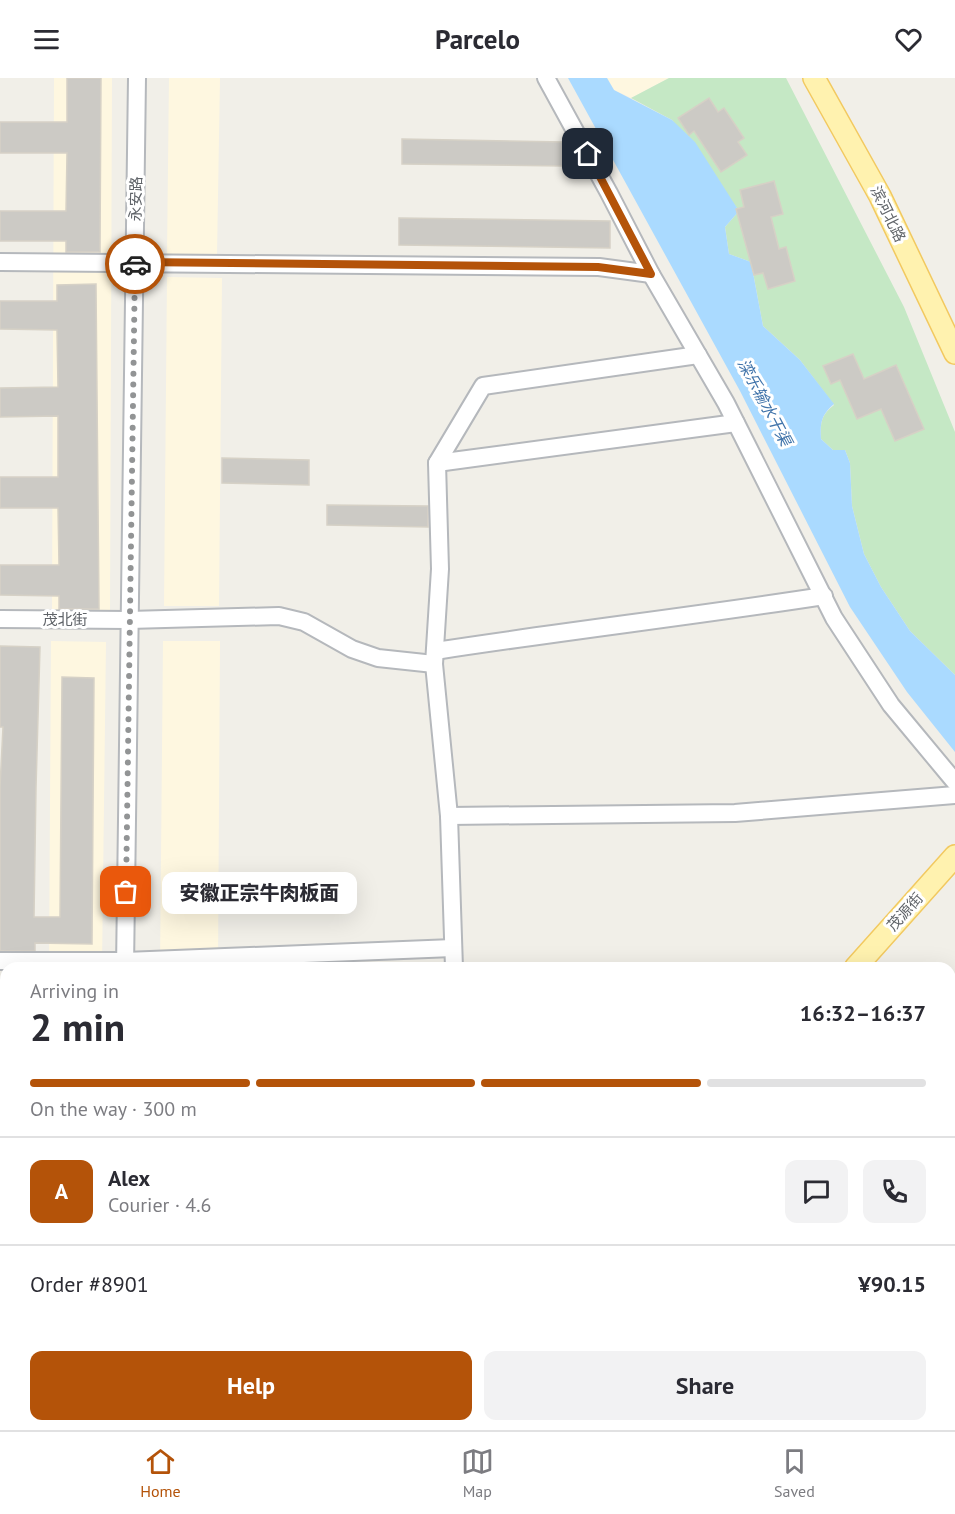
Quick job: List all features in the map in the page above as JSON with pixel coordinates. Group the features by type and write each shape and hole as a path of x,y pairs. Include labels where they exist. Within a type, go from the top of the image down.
{"main road":[{"name":"滨河北路","path":"814,78 880,196 955,353"},
{"name":"茂源街","path":"864,962 955,856"}],"street":[{"name":"永安路","path":"125,962 137,78"},
{"path":"546,78 651,274 736,423 834,618 891,705 955,782"},
{"path":"0,262 598,267 651,274"},
{"path":"454,962 449,816 435,657 440,569 437,463 483,386 698,355"},
{"path":"437,463 736,423"},
{"name":"茂北街","path":"0,619 129,620 279,616 304,622 352,649 378,658 435,657 570,630 824,597"},
{"path":"449,816 735,813 955,795"},
{"path":"166,962 453,948"},
{"path":"0,961 17,962"}],"shaded area":[{"path":"54,78 112,78 110,615 52,615"},
{"path":"169,78 220,78 217,255 167,254"},
{"path":"607,78 669,78 631,98 614,90"},
{"path":"167,277 222,278 219,606 164,606"},
{"path":"51,641 106,642 102,962 49,962"},
{"path":"163,641 220,641 218,962 160,962"}],"green space":[{"path":"669,78 786,78 904,307 955,432 955,675 910,631 881,587 864,554 852,506 850,463 845,450 833,450 821,439 822,420 826,412 834,405 800,360 763,326 751,262 729,254 725,227 739,211 672,120 631,98"}],"water":[{"name":"滦乐输水干渠","path":"568,78 607,78 614,90 672,120 695,142 739,211 725,227 729,254 751,262 763,326 800,360 834,404 822,420 821,439 833,450 845,450 850,463 852,506 864,554 881,587 910,631 955,675 955,752 907,692 850,607 740,391"}],"building":[{"path":"67,78 101,78 100,252 66,252 66,241 0,241 0,211 66,211 67,153 0,153 0,122 67,122"},
{"path":"709,98 718,112 724,108 744,138 738,142 747,155 721,172 694,131 689,135 678,118"},
{"path":"402,139 564,142 563,166 402,164"},
{"path":"774,181 783,214 771,217 779,249 786,247 795,281 768,289 763,273 754,275 736,209 744,207 740,190"},
{"path":"399,218 610,221 610,248 399,245"},
{"path":"96,284 99,609 59,609 59,596 0,595 0,565 59,565 58,508 0,508 0,477 58,477 58,416 0,417 0,388 58,387 57,330 0,329 0,301 57,301 57,285"},
{"path":"853,354 864,379 896,365 924,429 895,441 881,409 857,419 840,380 831,384 823,366"},
{"path":"222,458 309,460 309,485 222,483"},
{"path":"327,505 428,506 428,527 327,525"},
{"path":"0,646 40,647 34,917 60,917 62,677 94,678 92,944 35,943 35,951 0,951 0,787 3,727 0,727"}],"way so far":[{"path":"126,892 135,264"}],"place":[{"name":"安徽正宗牛肉板面","path":"126,892"}],"route":[{"path":"135,264 135,262 598,267 651,274 588,154"}]}
